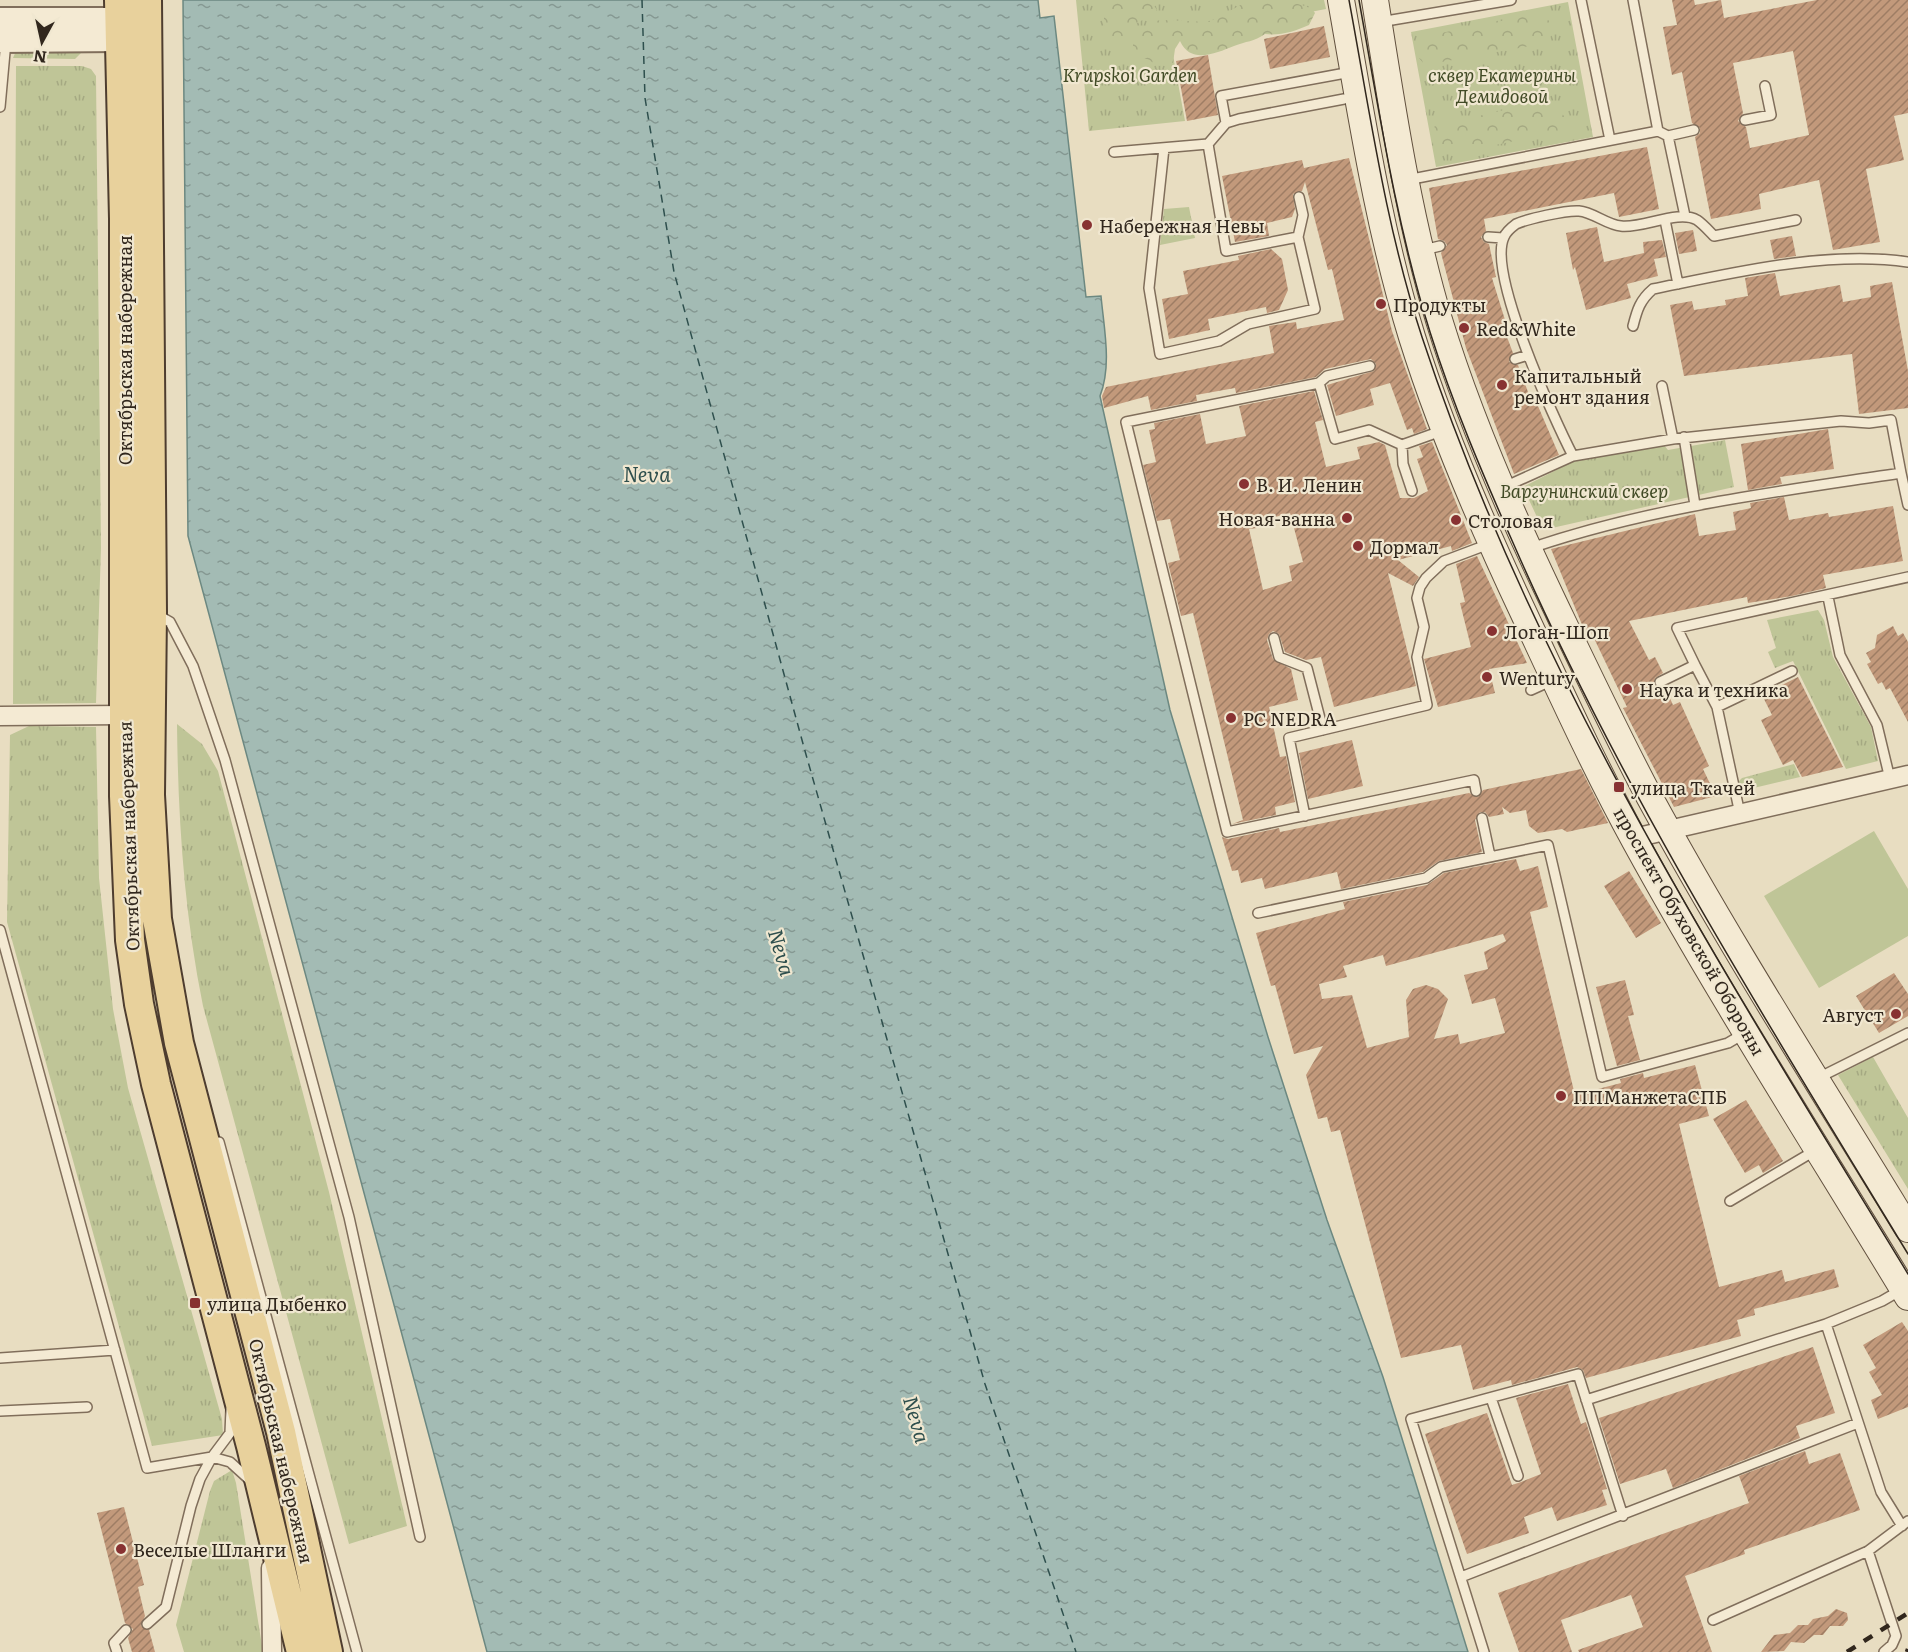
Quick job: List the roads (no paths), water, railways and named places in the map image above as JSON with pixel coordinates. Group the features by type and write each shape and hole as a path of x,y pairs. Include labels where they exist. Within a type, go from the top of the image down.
{"main road":[{"name":"Октябрьская набережная","path":"147,0 152,612 150,795 157,919 179,1043 280,1432 328,1652"},
{"name":"проспект Обуховской Обороны","path":"1341,0 1389,254 1412,338 1444,429 1491,543 1554,679 1634,838 1747,1032 1906,1293"},
{"name":"проспект Обуховской Обороны","path":"1376,11 1406,180 1430,248 1446,319 1463,374 1529,548 1603,708 1669,831 1816,1080 1907,1227"},
{"name":"Октябрьская набережная","path":"119,20 124,219 124,715 130,940 139,1004 156,1084 262,1489 301,1652"}],"street":[{"path":"2,34 119,20 147,31"},
{"path":"0,716 124,715"},
{"path":"1634,838 1908,775"},
{"path":"270,1522 272,1652"}],"lane":[{"path":"1376,11 1510,0"},
{"path":"1581,0 1610,140"},
{"path":"1633,0 1658,131"},
{"path":"0,107 2,34"},
{"path":"1226,123 1221,96 1354,71"},
{"path":"1745,120 1771,115 1765,86"},
{"path":"1114,152 1208,144 1226,123 1344,99"},
{"path":"1406,180 1658,131 1668,136 1694,130"},
{"path":"1668,136 1686,216"},
{"path":"1208,144 1226,251 1298,237"},
{"path":"1164,148 1149,288 1160,354 1219,341 1248,324 1315,309 1298,237 1303,215 1299,197"},
{"path":"1573,456 1528,355 1505,277 1503,238 1516,225 1526,221 1579,211 1622,226 1686,216 1696,219 1714,236 1796,220"},
{"path":"1665,220 1677,284"},
{"path":"1488,237 1503,238"},
{"path":"1633,326 1643,297 1653,289 1799,263 1874,259 1908,262"},
{"path":"1500,304 1511,301"},
{"path":"1515,359 1528,355"},
{"path":"1370,366 1327,376 1319,383 1126,422 1227,832 1474,780 1476,791"},
{"path":"1319,383 1335,439 1369,430 1402,445 1444,429"},
{"path":"1662,386 1673,439"},
{"path":"1513,483 1573,456 1684,437 1841,421 1869,423 1891,420 1908,505"},
{"path":"1684,437 1695,505"},
{"path":"1402,445 1403,464 1412,491"},
{"path":"1529,548 1626,520 1695,505 1901,473"},
{"path":"1305,816 1289,738 1428,705 1417,657 1424,627 1418,598 1420,587 1444,561 1491,543"},
{"path":"1740,814 1717,707 1677,628 1828,597 1908,577"},
{"path":"1828,597 1840,655 1877,725 1890,779"},
{"path":"152,612 170,622 193,666 225,760 349,1217 420,1537"},
{"path":"1274,638 1279,657 1307,668 1323,730"},
{"path":"1660,682 1695,665"},
{"path":"1717,707 1792,671"},
{"path":"1531,690 1554,679"},
{"path":"1482,818 1490,856"},
{"path":"1258,913 1426,878 1441,867 1548,844 1602,1077 1728,1043 1747,1032"},
{"path":"0,930 147,1468 212,1457 230,1462 262,1489"},
{"path":"165,973 192,1050"},
{"path":"1816,1080 1908,1033"},
{"path":"215,1128 357,1652"},
{"path":"1730,1201 1818,1149"},
{"path":"1587,1400 1826,1324 1906,1293"},
{"path":"1713,1620 1868,1551 1905,1524 1881,1492 1826,1324"},
{"path":"0,1358 115,1350"},
{"path":"1484,1652 1411,1419 1578,1374 1623,1515"},
{"path":"147,1624 166,1607 191,1506 200,1479 212,1457 230,1433 229,1413 237,1392"},
{"path":"1491,1398 1518,1476"},
{"path":"0,1412 87,1407"},
{"path":"1461,1577 1858,1423"},
{"path":"1868,1551 1896,1636 1892,1645 1884,1652"},
{"path":"117,1652 114,1643 126,1630"}],"water":[{"name":"Neva","path":"183,0 1038,0 1040,18 1054,16 1086,297 1101,296 1106,372 1100,396 1170,710 1268,1037 1327,1220 1383,1377 1468,1652 487,1652 188,536"}],"tram line":[{"path":"1349,0 1380,170 1409,296 1467,462 1519,584 1576,703 1638,819 1770,1048 1908,1274"},
{"path":"1359,0 1389,167 1418,291 1448,386 1502,519 1556,637 1649,818 1750,993 1908,1254"}],"railway":[{"path":"1847,1652 1908,1613"}],"place":[{"name":"Набережная Невы","path":"1087,225"},
{"name":"Продукты","path":"1381,304"},
{"name":"Red&White","path":"1464,328"},
{"name":"Капитальный ремонт здания","path":"1502,385"},
{"name":"В. И. Ленин","path":"1244,484"},
{"name":"Новая-ванна","path":"1347,518"},
{"name":"Столовая","path":"1456,520"},
{"name":"Дормал","path":"1358,546"},
{"name":"Логан-Шоп","path":"1492,631"},
{"name":"Wentury","path":"1487,677"},
{"name":"Наука и техника","path":"1627,689"},
{"name":"PC NEDRA","path":"1231,718"},
{"name":"улица Ткачей","path":"1619,787"},
{"name":"Август","path":"1896,1014"},
{"name":"ППМанжетаСПБ","path":"1561,1096"},
{"name":"улица Дыбенко","path":"195,1303"},
{"name":"Веселые Шланги","path":"121,1549"}],"park label":[{"name":"Krupskoi Garden","path":"1130,74"},
{"name":"сквер Екатерины Демидовой","path":"1502,84"},
{"name":"Варгунинский сквер","path":"1584,490"}]}
